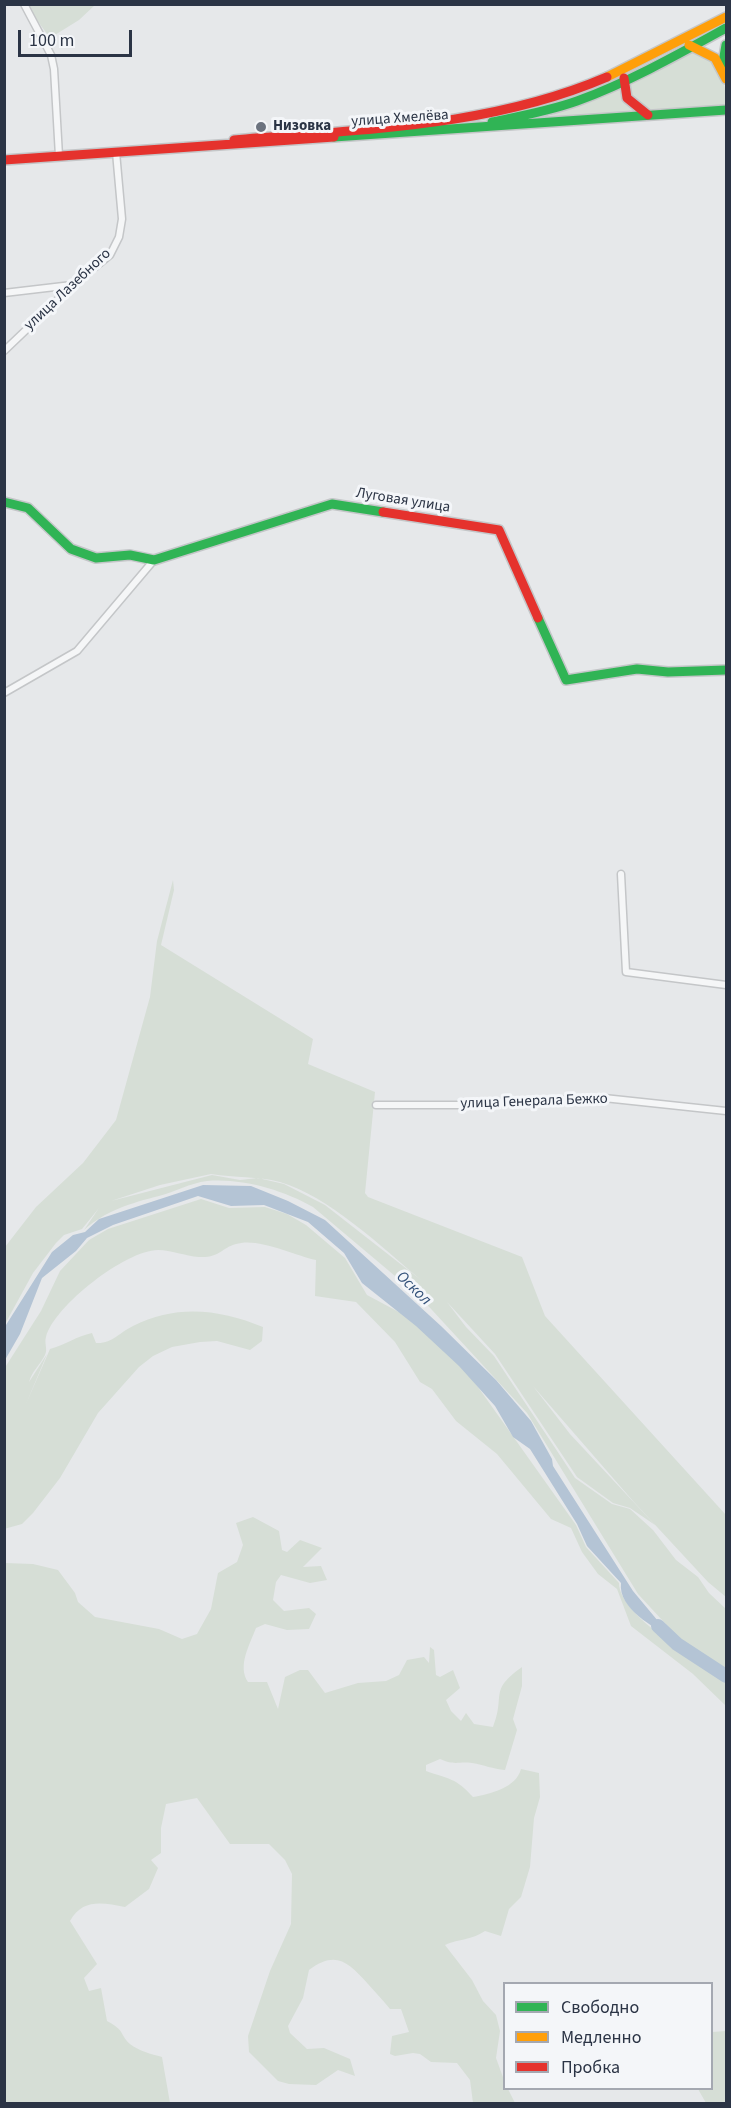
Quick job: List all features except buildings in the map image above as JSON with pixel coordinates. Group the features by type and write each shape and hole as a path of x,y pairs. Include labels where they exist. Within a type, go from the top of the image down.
{"main road":[{"path":"116,152 468,118 537,103 625,69 726,17"},
{"path":"455,130 547,111 624,81 726,28"},
{"path":"679,41 715,58 724,74"},
{"path":"724,74 726,45"},
{"path":"625,69 624,81 627,98 648,115"},
{"name":"улица Хмелёва","path":"4,160 726,110"},
{"name":"Луговая улица","path":"4,502 28,508 70,549 96,558 130,555 154,560 332,504 499,530 566,680 638,669 669,672 726,670"}],"street":[{"path":"24,4 51,55 59,156"},
{"name":"улица Лазебного","path":"4,351 73,285 110,255 119,237 122,219 116,152"},
{"path":"4,293 73,285"},
{"path":"4,693 77,651 154,560"},
{"path":"621,874 626,972 726,985"},
{"name":"улица Генерала Бежко","path":"376,1106 467,1105 604,1098 726,1111"}],"shaded area":[{"path":"26,5 95,5 79,20 50,38"},
{"path":"694,49 710,60 720,72 725,87 726,107 647,110 630,98 627,85"},
{"path":"621,87 629,105 636,111 544,118"},
{"path":"173,880 174,890 161,945 313,1039 308,1064 375,1092 365,1193 368,1197 522,1257 545,1316 726,1515 726,1597 708,1582 633,1501 533,1386 570,1434 655,1525 630,1508 613,1503 577,1477 495,1354 447,1302 466,1327 494,1356 575,1478 612,1504 630,1509 653,1530 676,1560 698,1577 709,1593 726,1609 726,1671 686,1646 638,1594 527,1413 420,1297 313,1207 301,1201 248,1183 207,1181 119,1208 84,1230 99,1208 82,1229 64,1235 56,1243 33,1273 5,1324 5,1247 36,1207 83,1163 116,1120 150,997 157,941","holes":["211,1174 257,1178 240,1180 212,1175 111,1201 160,1185","260,1178 280,1182 317,1198 335,1210 421,1280 325,1205 284,1184"]},
{"path":"201,1199 229,1208 265,1207 287,1214 306,1225 345,1258 367,1295 410,1318 468,1373 576,1525 586,1547 619,1583 622,1596 632,1609 662,1637 726,1679 726,1706 693,1674 631,1626 617,1589 598,1574 582,1552 571,1528 551,1519 497,1454 456,1421 432,1389 420,1382 395,1342 356,1302 315,1296 316,1260 265,1245 245,1242 206,1257 163,1250 144,1252 111,1269 62,1310 46,1337 45,1355 29,1382 47,1354 26,1404 50,1349 87,1334 92,1333 96,1343 102,1343 149,1319 165,1314 198,1312 231,1316 263,1327 262,1341 250,1350 217,1341 200,1342 172,1347 153,1356 139,1367 98,1413 60,1478 33,1513 22,1524 4,1529 4,1369 41,1311 60,1271 89,1240 108,1229"},
{"path":"253,1517 279,1531 282,1550 287,1552 300,1540 322,1548 303,1567 321,1566 327,1580 310,1583 281,1575 276,1582 273,1600 284,1611 309,1608 316,1614 309,1629 287,1630 265,1624 256,1628 244,1662 248,1682 267,1682 278,1709 285,1677 300,1670 308,1670 325,1693 358,1683 386,1681 399,1675 407,1660 424,1657 429,1663 430,1647 434,1650 436,1675 440,1677 453,1670 460,1688 446,1700 451,1711 461,1721 466,1713 474,1724 493,1727 501,1688 522,1667 522,1686 513,1719 517,1730 505,1770 440,1759 426,1765 426,1771 457,1783 473,1797 502,1789 514,1781 521,1769 539,1773 540,1797 534,1818 530,1867 521,1897 509,1909 501,1936 485,1931 445,1945 472,1980 483,2001 496,2015 500,2031 496,2058 503,2077 503,2090 508,2090 515,2103 473,2103 470,2080 457,2063 431,2062 420,2054 413,2053 395,2056 390,2054 392,2036 409,2032 401,2009 390,2009 354,1970 341,1961 334,1960 318,1964 309,1970 303,1998 288,2026 290,2033 307,2049 324,2048 350,2059 355,2076 338,2070 316,2085 289,2084 278,2081 249,2052 248,2036 270,1971 291,1924 292,1874 285,1860 269,1844 230,1844 197,1798 166,1804 161,1828 161,1853 151,1860 158,1868 149,1889 125,1907 87,1905 70,1921 97,1964 84,1978 89,1991 101,1988 107,2021 120,2030 130,2044 162,2057 170,2103 5,2103 5,1563 33,1564 58,1570 75,1593 78,1602 95,1617 159,1629 182,1639 197,1634 211,1609 218,1573 237,1562 243,1545 236,1523"},
{"path":"726,2031 726,2103 706,2103 699,2090 713,2090 713,2032"}],"water":[{"path":"203,1185 251,1186 288,1201 325,1220 441,1326 496,1380 531,1421 552,1459 553,1466 633,1591 673,1639 647,1623 631,1609 625,1601 621,1583 587,1546 577,1524 530,1449 513,1437 495,1406 459,1366 416,1326 362,1283 344,1253 308,1222 264,1205 231,1206 198,1196 113,1225 87,1238 76,1251 42,1278 20,1334 5,1360 6,1325 52,1252 73,1235 85,1232 99,1219"}],"waterway":[{"name":"Оскол","path":"658,1626 677,1644 726,1676"}],"traffic: fast":[{"path":"492,122 556,108 596,94 653,68 726,28"},
{"path":"722,68 726,45"},
{"path":"334,137 726,110"},
{"path":"4,502 28,508 71,549 96,558 130,555 154,560 332,504 383,512"},
{"path":"538,618 566,680 637,669 668,672 726,670"}],"traffic: slow":[{"path":"607,77 726,17"},
{"path":"689,45 715,58 726,79"}],"traffic: jam":[{"path":"234,140 424,124 516,107 562,94 607,77"},
{"path":"624,78 627,98 648,115"},
{"path":"4,160 334,137"},
{"path":"383,512 499,530 538,618"}],"place":[{"name":"Низовка","path":"261,127"}]}
